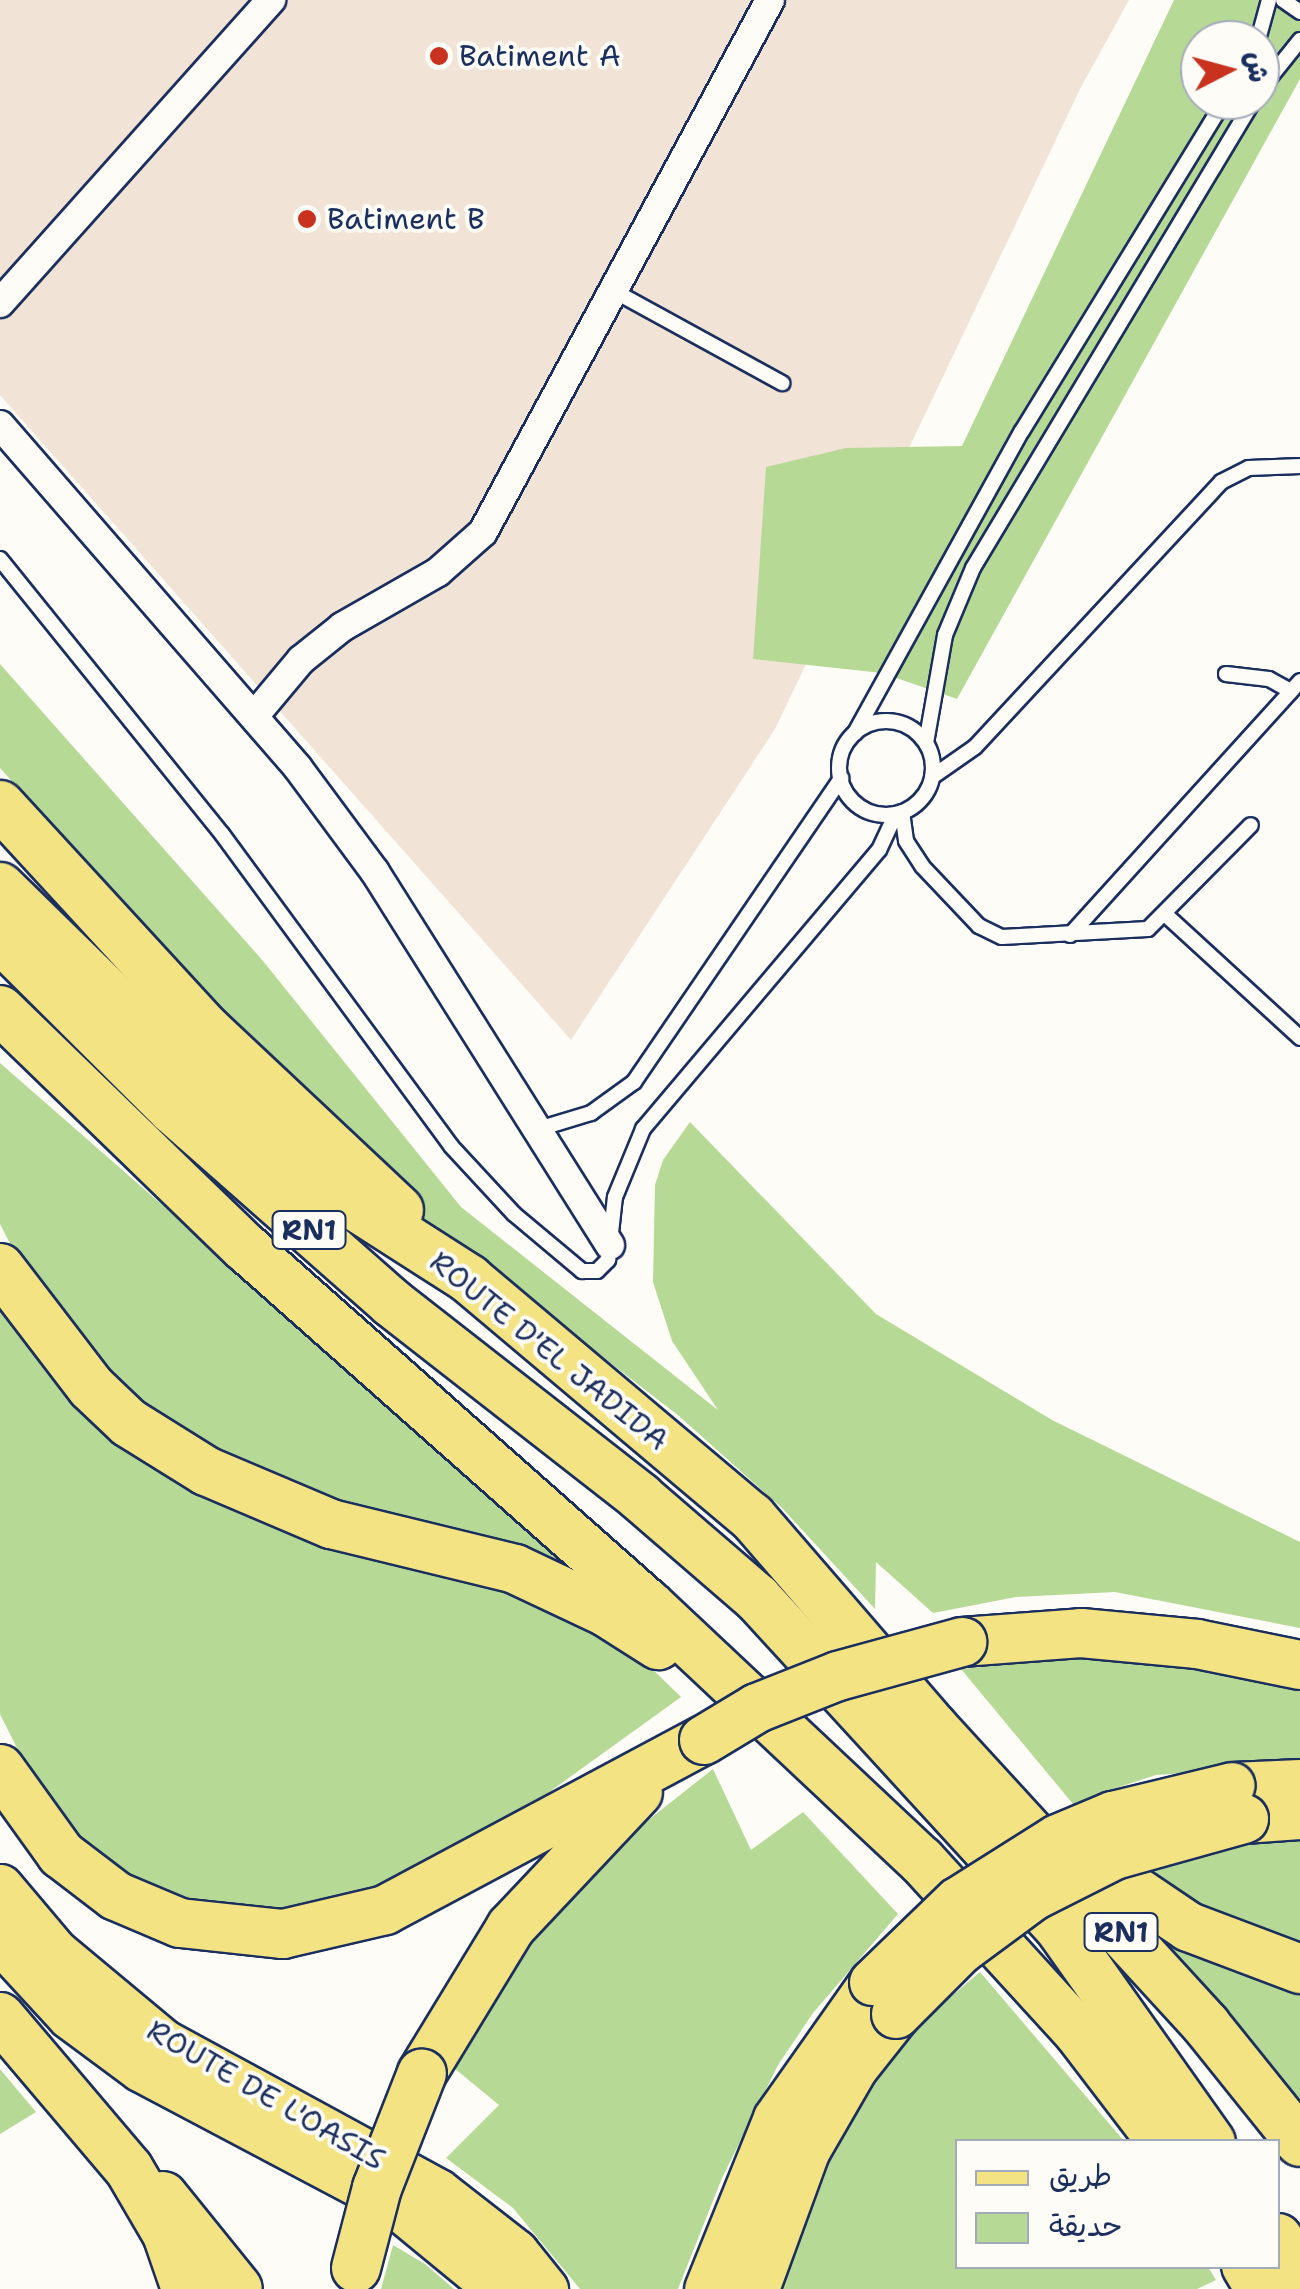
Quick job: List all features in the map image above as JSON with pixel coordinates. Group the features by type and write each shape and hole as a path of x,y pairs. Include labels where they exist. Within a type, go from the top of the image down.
{"highway":[{"path":"0,805 205,1028 469,1279"},
{"name":"ROUTE D'EL JADIDA","path":"0,887 204,1087 316,1181 469,1279 752,1517 934,1728"},
{"name":"ROUTE D'EL JADIDA","path":"0,938 172,1109 392,1303 705,1550 1060,1929 1209,2139"},
{"path":"0,1010 104,1116 418,1406 837,1778 1000,1944 1160,2139"},
{"path":"0,1042 104,1116"},
{"path":"0,1268 91,1387 166,1448 288,1509 468,1554 562,1588 648,1638 837,1778"},
{"path":"0,1769 62,1854 116,1896 180,1923 283,1934 385,1910 687,1751 757,1708 838,1676 962,1642 1099,1634 1197,1644 1300,1665"},
{"path":"934,1728 1029,1798 1152,1905 1227,1945 1300,1969"},
{"name":"RN1","path":"934,1728 1206,2025 1300,2142"},
{"path":"354,2278 377,2188 422,2072 511,1926 586,1840 687,1751"},
{"path":"755,2289 806,2150 854,2067 884,1998 960,1950 1033,1896 1238,1802 1300,1815"},
{"path":"0,2017 128,2169 186,2219 238,2289"},
{"path":"128,2169 167,2234 186,2289"},
{"path":"1280,2241 1300,2272"}],"main road":[{"path":"1238,1802 1300,1782"},
{"name":"ROUTE DE L'OASIS","path":"0,1886 54,1952 163,2042 438,2192 515,2252 544,2289"},
{"name":"ROUTE DE L'OASIS","path":"0,1940 70,2016 140,2068 391,2201 498,2289"},
{"path":"707,2289 776,2118 884,1998"}],"street":[{"path":"0,303 271,0"},
{"path":"256,715 301,660 342,627 438,572 484,532 770,0"},
{"path":"0,425 256,715 375,872 534,1130 610,1245"}],"lane":[{"path":"1283,0 1300,12"},
{"path":"1280,65 1300,40"},
{"path":"534,1130 591,1113 634,1082 841,778 842,754 1022,431 1213,120"},
{"path":"932,777 926,743 945,635 973,568 1242,120"},
{"path":"614,291 782,384"},
{"path":"0,559 222,834 480,1182 582,1271 604,1266 618,1185 643,1129 880,850 899,813 922,799 932,777 975,747 1221,482 1250,468 1300,466"},
{"path":"1070,935 1295,686 1226,674"},
{"path":"855,732 893,722 926,743"},
{"path":"841,778 861,807 899,813"},
{"path":"899,813 913,854 978,926 1002,937 1137,932 1166,915 1251,824"},
{"path":"1166,915 1300,1038"}],"shaded area":[{"path":"0,0 1129,0 1081,87 775,729 571,1040 0,395"}],"green space":[{"path":"1174,0 1300,0 1300,79 1280,115 1280,20 1180,20 1180,120 1277,120 957,699 882,673 753,659 766,467 846,448 962,446"},
{"path":"0,664 263,961 461,1207 718,1410 672,1341 653,1282 655,1185 663,1160 690,1122 876,1314 1052,1420 1300,1542 1300,1628 1115,1592 1016,1597 933,1613 876,1562 875,1609 782,1508 679,1416 419,1215 252,1046 0,768"},
{"path":"0,1063 566,1563 301,1497 137,1408 21,1265 0,1224"},
{"path":"0,1303 64,1391 123,1444 187,1487 305,1538 526,1592 644,1661 681,1697 459,1857 327,1910 221,1911 123,1873 73,1831 33,1780 0,1714"},
{"path":"1125,1654 1300,1687 1300,1765 1156,1775 1110,1790 1078,1810 961,1669"},
{"path":"713,1769 751,1850 803,1812 898,1914 813,2013 778,2065 722,2178 678,2289 580,2289 513,2208 446,2158 499,2105 454,2068 545,1923 623,1840"},
{"path":"1300,1831 1300,1948 1205,1908 1152,1871 1225,1845"},
{"path":"1158,1931 1300,1983 1300,2113"},
{"path":"980,1972 1122,2139 955,2139 955,2269 1209,2269 1216,2280 1197,2289 774,2289 785,2249 861,2091 915,2027"},
{"path":"0,2069 36,2112 0,2134"},
{"path":"393,2245 425,2264 454,2289 381,2289"}],"place":[{"name":"Batiment A","path":"439,56"},
{"name":"Batiment B","path":"307,219"}]}
